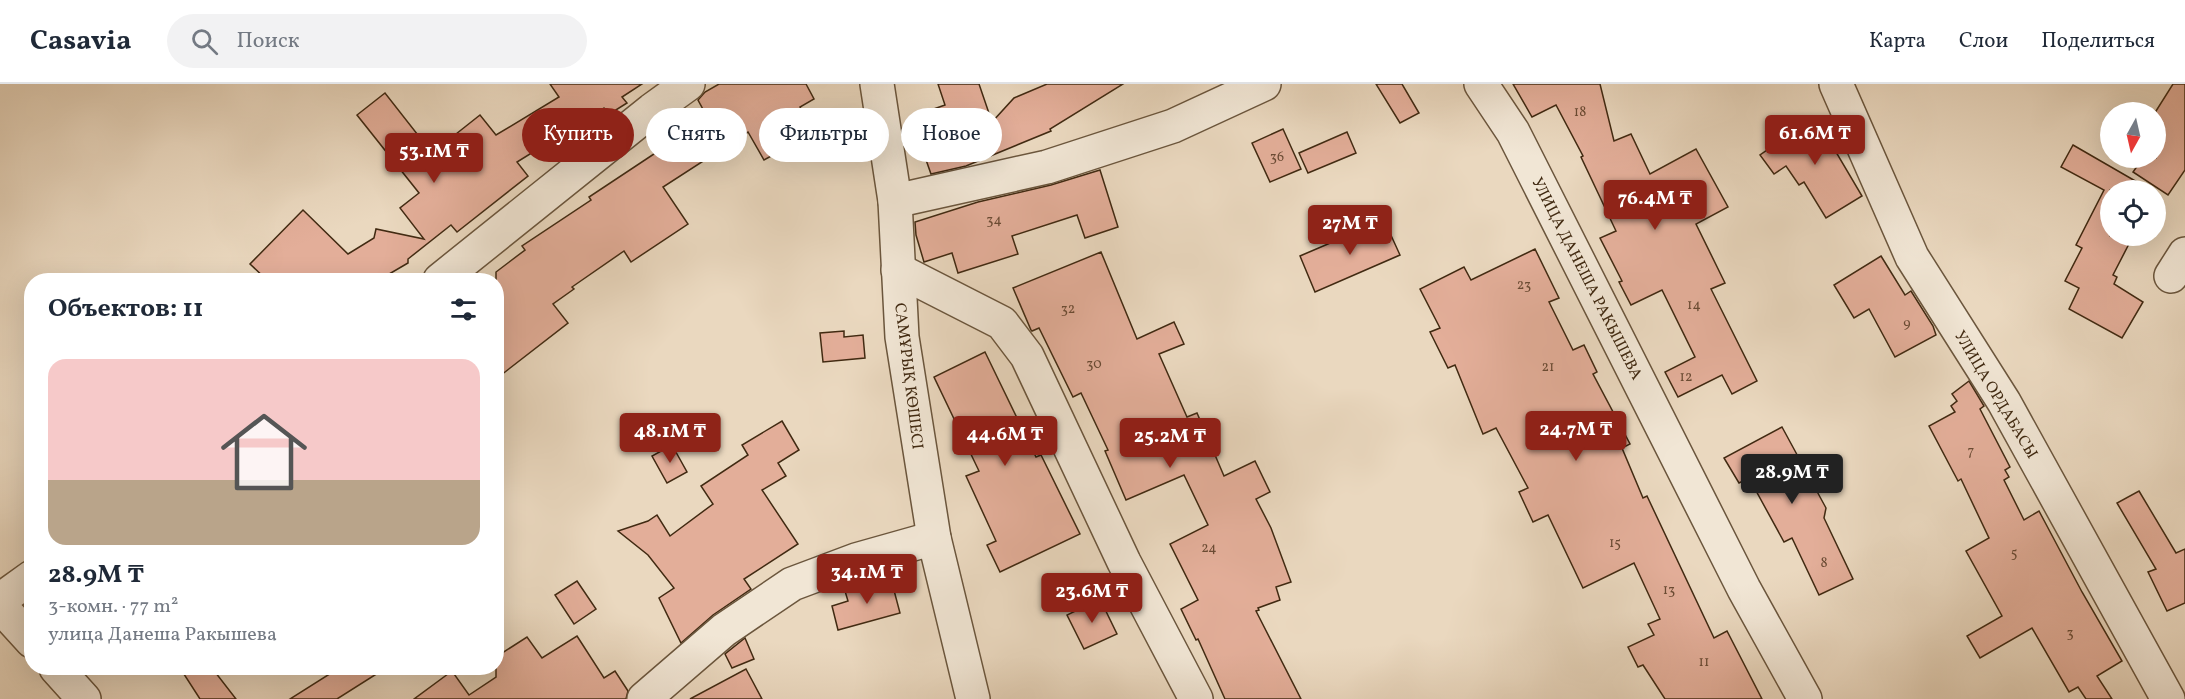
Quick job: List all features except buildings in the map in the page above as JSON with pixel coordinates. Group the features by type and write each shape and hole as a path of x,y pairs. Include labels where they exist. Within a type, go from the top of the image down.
{"street":[{"path":"449,273 652,110 688,84"},
{"name":"САМҰРЫҚ КӨШЕСІ","path":"877,84 895,201 902,337 934,538 973,699"},
{"path":"895,201 1047,167 1173,126 1264,84"},
{"name":"УЛИЦА ДАНЕША РАКЫШЕВА","path":"1481,84 1514,132 1744,589 1805,699"},
{"name":"УЛИЦА ОРДАБАСЫ","path":"1836,84 1912,257 2009,411 2168,699"},
{"path":"898,270 1002,323 1027,356 1124,562 1196,699"},
{"path":"644,699 724,630 792,584 856,560 934,538"},
{"path":"0,600 24,583"},
{"path":"0,606 24,632"},
{"path":"62,675 84,699"}]}
